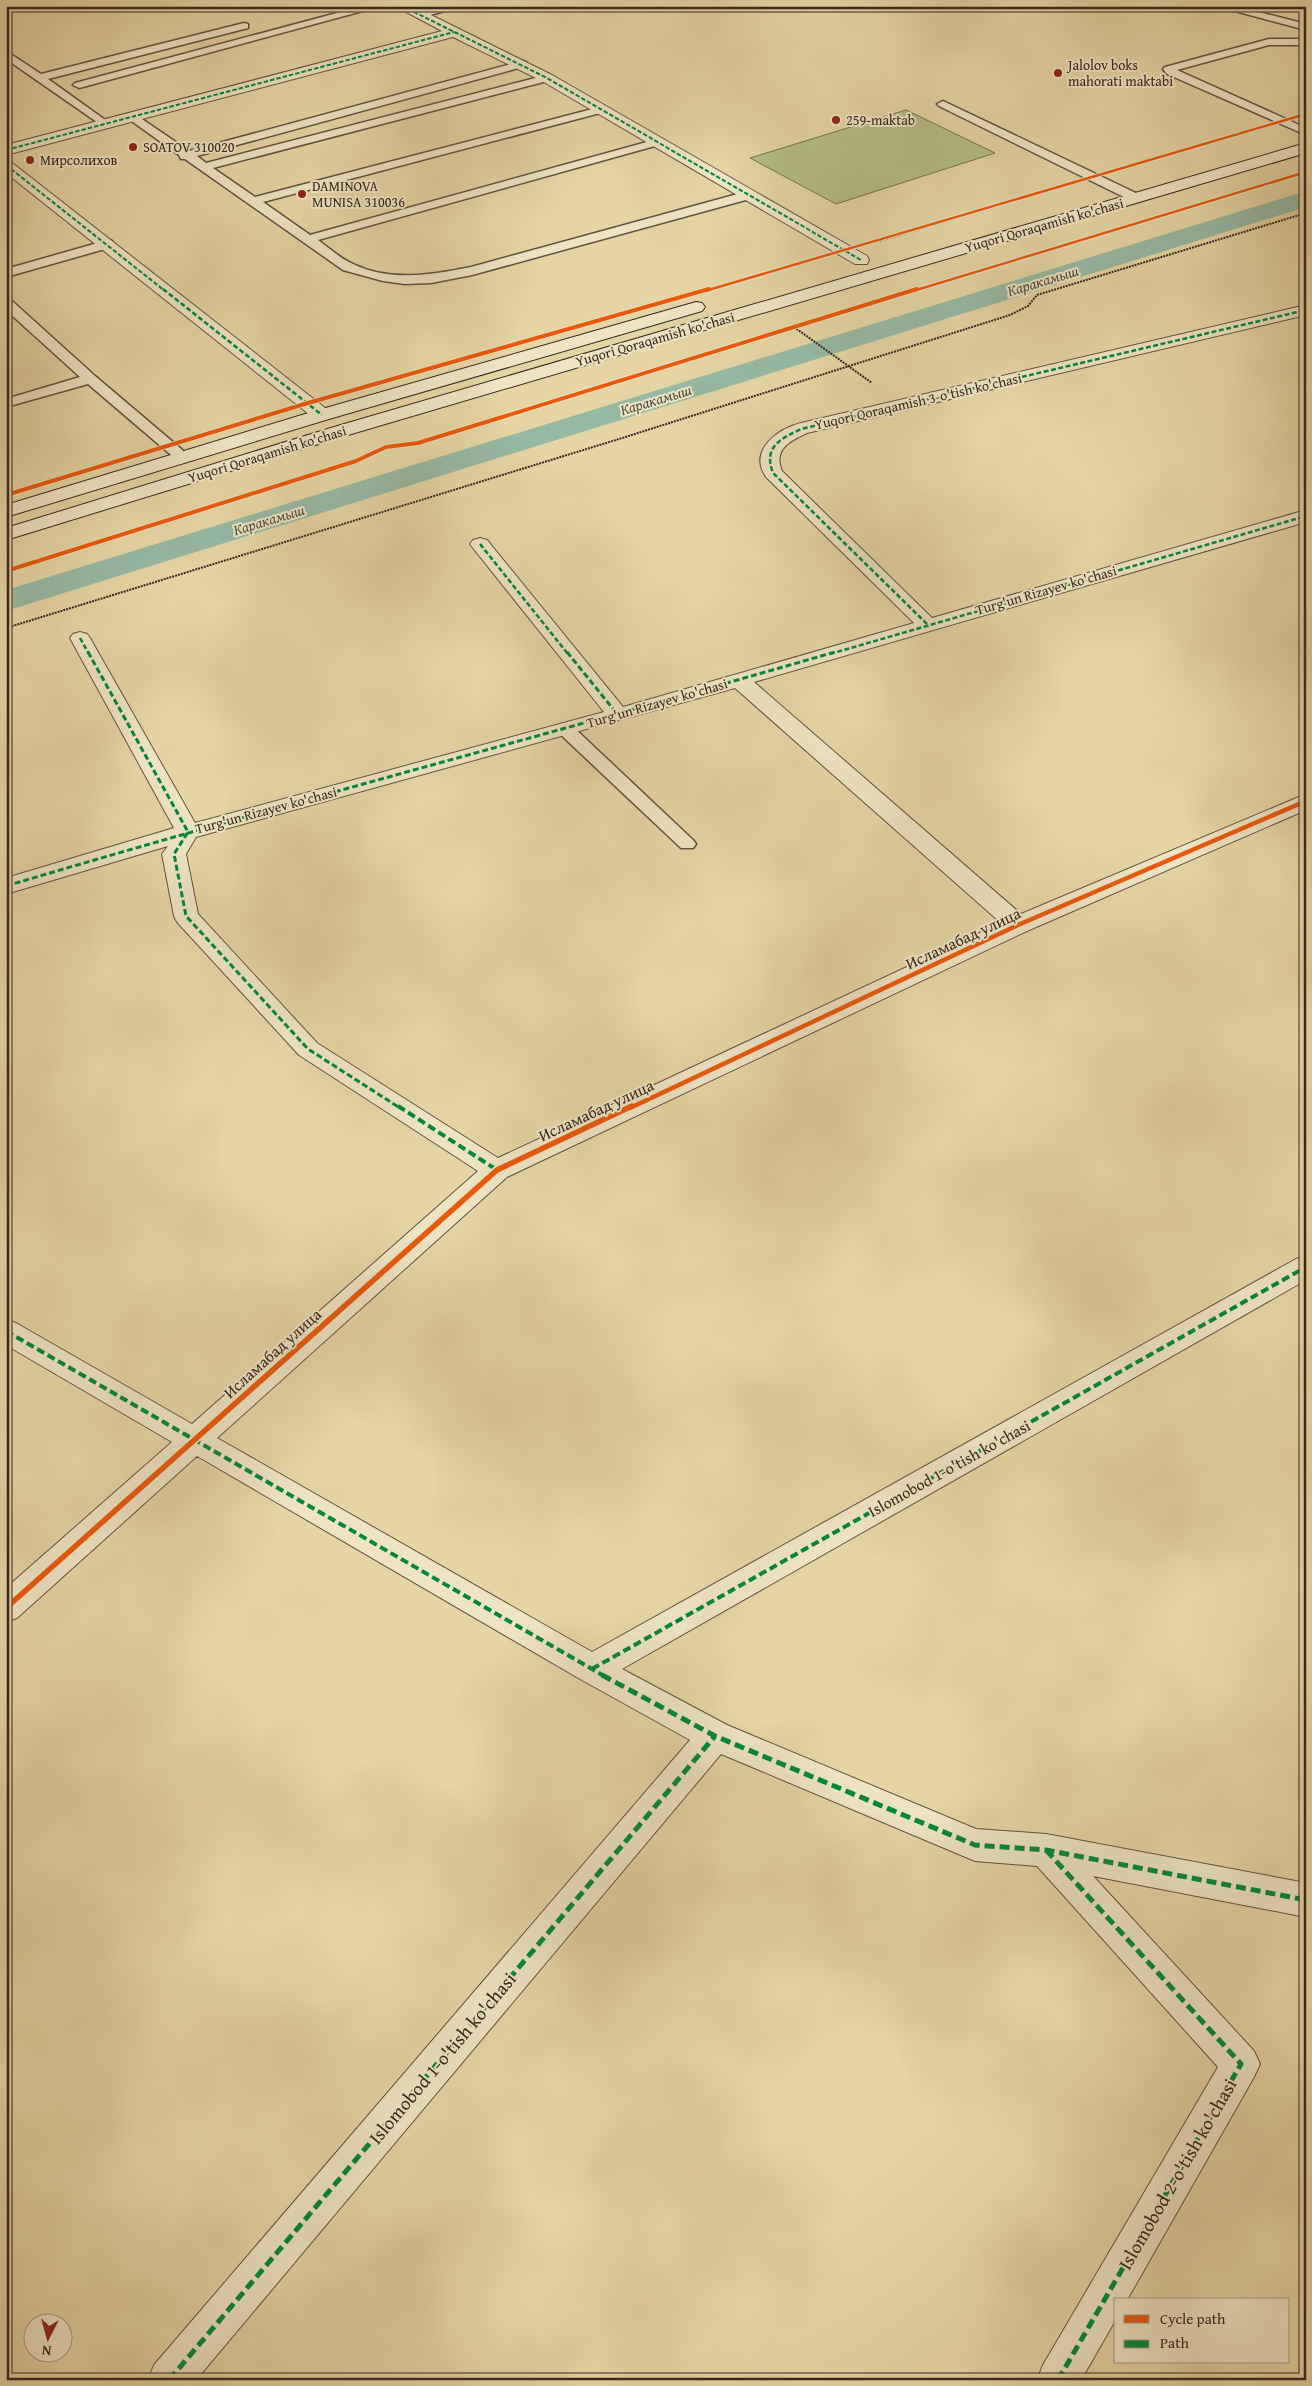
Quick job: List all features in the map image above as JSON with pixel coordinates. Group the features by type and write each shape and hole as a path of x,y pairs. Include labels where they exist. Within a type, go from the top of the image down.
{"street":[{"path":"402,6 522,64 861,260"},
{"path":"6,150 454,32"},
{"name":"Yuqori Qoraqamish ko'chasi","path":"6,512 322,414 1114,187 1305,137"},
{"name":"Yuqori Qoraqamish ko'chasi","path":"6,534 341,431 1136,198 1305,137"},
{"path":"6,165 322,414"},
{"name":"Yuqori Qoraqamish 3-o'tish ko'chasi","path":"927,624 773,473 768,461 771,450 776,444 802,429 1306,310"},
{"name":"Turg'un Rizayev ko'chasi","path":"6,886 188,832 618,715 927,624 1306,516"},
{"path":"480,544 618,715"},
{"path":"80,638 188,832 174,854 186,916 308,1049 497,1170"},
{"path":"740,680 1018,925"},
{"name":"Исламабад улица","path":"6,1608 194,1438 497,1170 1018,925 1306,801"},
{"name":"Islomobod 1-o'tish ko'chasi","path":"592,1669 1306,1267"},
{"path":"6,1331 592,1669 715,1736 976,1845 1046,1850 1306,1900"},
{"name":"Islomobod 1-o'tish ko'chasi","path":"169,2380 715,1736"},
{"name":"Islomobod 2-o'tish ko'chasi","path":"1046,1850 1241,2064 1058,2380"}],"lane":[{"path":"79,85 376,6"},
{"path":"419,15 458,6"},
{"path":"1221,6 1306,27"},
{"path":"39,78 258,23"},
{"path":"1305,137 1171,72 1169,69 1269,42 1306,42"},
{"path":"6,54 104,124"},
{"path":"185,156 522,64"},
{"path":"203,167 547,78"},
{"path":"943,104 1136,198"},
{"path":"254,201 600,110"},
{"path":"132,117 185,156 254,201 348,267 378,276 406,280 438,278 472,272 749,195"},
{"path":"308,240 658,142"},
{"path":"6,273 108,244"},
{"path":"8,307 182,458"},
{"path":"6,403 90,379"},
{"path":"565,729 687,844"}],"path":[{"path":"6,628 850,367 1010,315 1028,306 1037,295 1306,213"},
{"path":"786,331 805,326"},
{"path":"802,333 902,405"},
{"path":"399,444 418,443 739,346"},
{"path":"6,571 356,461 374,450"}],"green space":[{"path":"906,110 995,153 836,204 750,158"}],"waterway":[{"name":"Каракамыш","path":"6,601 1306,199"}],"marked path":[{"path":"402,6 547,78 861,260"},
{"path":"6,150 454,32"},
{"path":"6,165 322,415"},
{"path":"927,624 773,473 769,457 771,450 780,440 801,429 1306,310"},
{"path":"6,886 188,832 618,715 1306,516"},
{"path":"480,544 618,715"},
{"path":"80,638 188,832 174,854 186,916 308,1049 497,1170"},
{"path":"592,1669 1306,1267"},
{"path":"6,1331 592,1669 715,1736 975,1845 1046,1850 1306,1900"},
{"path":"169,2380 715,1736"},
{"path":"1046,1850 1241,2064 1058,2380"}],"cycle path":[{"path":"6,495 308,403 845,251 1306,114"},
{"path":"6,571 356,461 379,449 418,443 973,272 1306,172"},
{"path":"6,1608 497,1170 1018,925 1306,801"}],"place":[{"name":"Jalolov boks mahorati maktabi","path":"1058,73"},
{"name":"259-maktab","path":"836,120"},
{"name":"SOATOV 310020","path":"133,147"},
{"name":"Мирсолихов","path":"30,160"},
{"name":"DAMINOVA MUNISA 310036","path":"302,194"}]}
